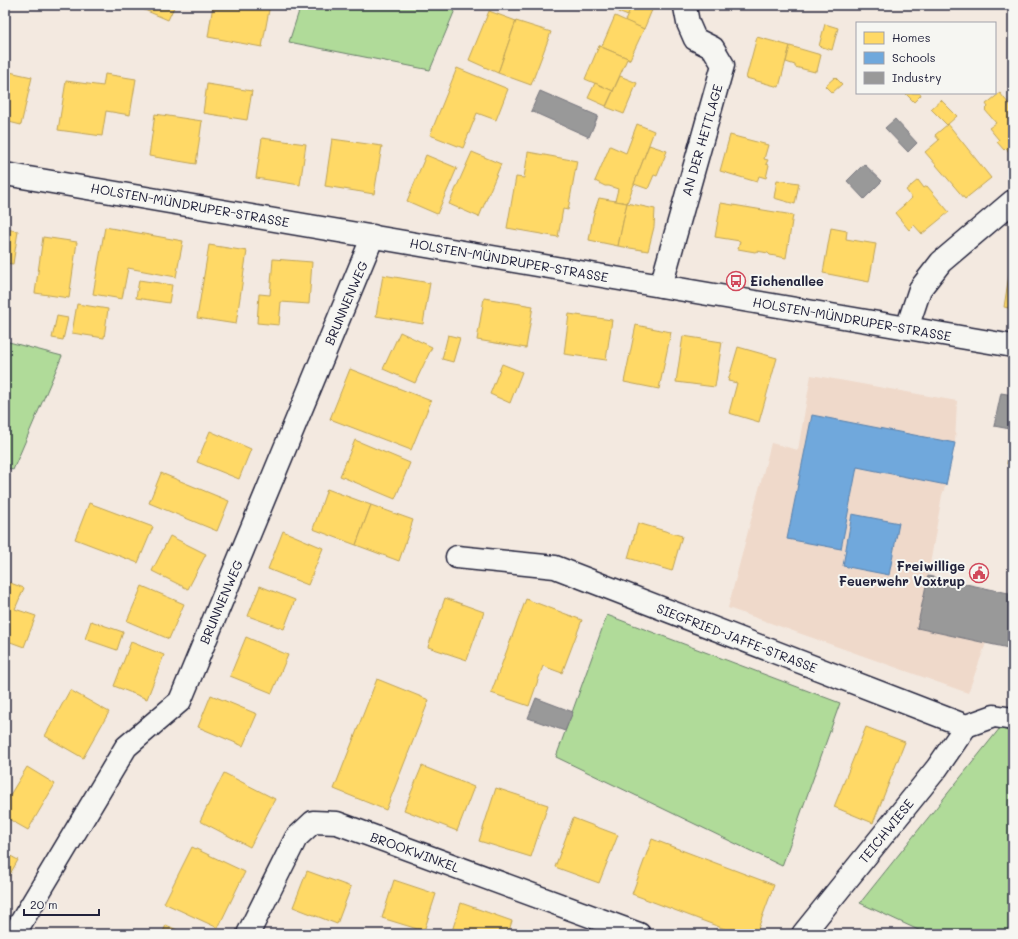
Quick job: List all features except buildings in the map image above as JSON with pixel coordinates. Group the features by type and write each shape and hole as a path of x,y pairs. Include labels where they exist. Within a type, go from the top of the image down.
{"street":[{"name":"AN DER HETTLAGE","path":"661,286 723,65 713,48 695,39 688,22 685,7 686,5"},
{"name":"HOLSTEN-MÜNDRUPER-STRASSE","path":"5,174 1013,346"},
{"path":"907,328 920,289 941,262 1013,201"},
{"name":"BRUNNENWEG","path":"14,934 126,747 180,701 373,236"},
{"name":"SIEGFRIED-JAFFE-STRASSE","path":"457,557 555,567 966,726"},
{"path":"966,726 994,716 1013,719"},
{"name":"TEICHWIESE","path":"803,934 938,768 966,726"},
{"name":"BROOKWINKEL","path":"248,934 296,838 314,822 337,823 639,934"}],"shaded area":[{"path":"811,375 957,401 955,443 946,485 942,495 928,576 917,628 986,643 968,693 728,608 771,443 798,450"}],"green space":[{"path":"301,5 457,5 430,70 289,42"},
{"path":"5,341 62,356 13,470 5,467"},
{"path":"607,615 840,703 782,866 556,757"},
{"path":"1000,728 1013,733 1013,934 927,934 860,903"}],"place":[{"name":"Eichenallee","path":"736,281"},
{"name":"Freiwillige Feuerwehr Voxtrup","path":"979,573"}]}
